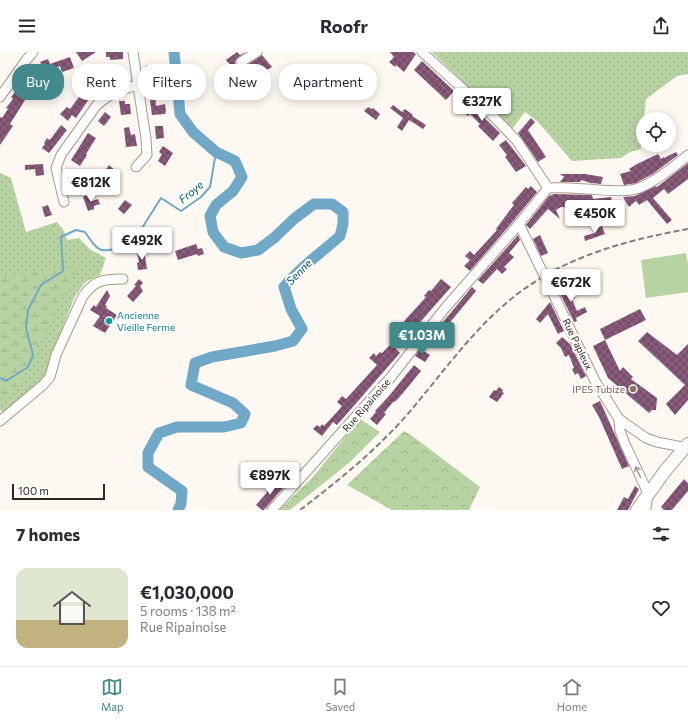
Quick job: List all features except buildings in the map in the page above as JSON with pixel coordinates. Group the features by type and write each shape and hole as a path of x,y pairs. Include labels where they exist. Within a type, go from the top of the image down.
{"main road":[{"path":"643,510 648,493 687,448"},
{"path":"643,510 677,467 687,448"}],"street":[{"path":"0,97 26,59 33,52"},
{"path":"133,52 147,155 136,167"},
{"path":"241,62 257,52"},
{"path":"422,52 494,117 512,136 548,188 566,187 616,191 632,190 657,177 688,155"},
{"path":"64,202 56,168 61,155 96,106 103,99 119,91 137,85"},
{"name":"Rue Ripainoise","path":"272,510 391,377 420,338 519,224 548,188"},
{"name":"Rue Papleux","path":"519,224 595,380 619,419 646,438 657,442 687,448"},
{"path":"0,421 43,385 50,377 56,355 83,296 89,288 104,280 123,280"},
{"name":"Rue Papleux","path":"619,419 620,431 625,444 648,493"}],"green space":[{"path":"432,52 688,52 688,74 677,76 646,99 645,112 636,112 636,150 630,152 621,158 572,161 537,121 525,112 512,129"},
{"path":"0,173 11,178 26,232 57,222 63,229 67,240 79,238 91,250 106,258 100,275 85,282 75,296 50,359 46,376 35,387 3,412 0,410"},
{"path":"686,253 688,264 688,292 646,298 641,260"},
{"path":"79,265 14,393 0,396 0,278"},
{"path":"360,419 380,432 349,463 290,510 279,510 312,478"},
{"path":"404,431 480,487 469,510 392,510 347,485"}],"waterway":[{"name":"Senne","path":"174,52 180,114 193,132 216,152 235,161 242,177 233,191 216,205 210,216 213,232 224,247 241,253 258,250 274,238 295,218 314,204 332,204 343,212 343,224 340,236 304,267 284,287 291,309 302,329 293,341 275,346 212,357 195,363 191,385 233,403 245,414 241,423 224,427 177,427 159,433 148,453 148,467 182,491 181,504 178,510"},
{"name":"Froye","path":"0,378 6,381 28,367 33,355 26,328 28,310 41,285 63,271 61,237 76,230 85,232 96,247 100,249 108,250 122,247 122,234 142,228 161,198 181,211 201,197 210,187 216,152"}],"railway":[{"path":"300,510 342,477 381,442 406,416 464,346 495,313 530,285 567,264 586,256 647,237 688,229"}],"place":[{"name":"Ancienne Vieille Ferme","path":"109,321"},
{"name":"IPES Tubize","path":"633,389"}]}
